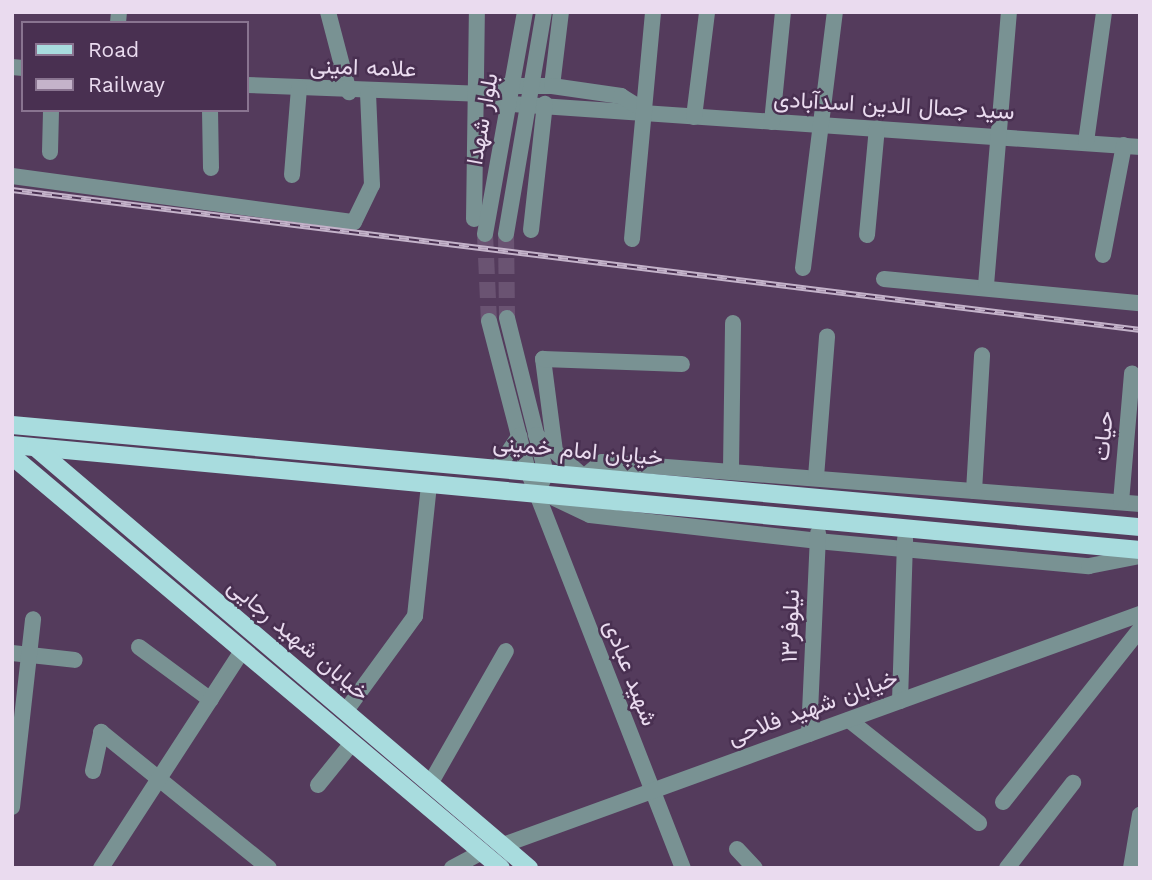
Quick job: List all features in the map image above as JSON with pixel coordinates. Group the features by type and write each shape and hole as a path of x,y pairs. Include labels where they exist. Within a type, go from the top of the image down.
{"main road":[{"name":"خیابان امام خمینی","path":"18,425 1140,527"},
{"name":"خیابان شهید رجایی","path":"18,425 37,448 529,868"},
{"path":"223,465 224,444"},
{"name":"خیابان امام خمینی","path":"12,445 1140,550"},
{"path":"279,471 283,449"},
{"path":"81,486 74,470 90,453"},
{"name":"خیابان شهید رجایی","path":"12,456 500,868"}],"street":[{"path":"328,12 349,92"},
{"path":"474,219 478,94 477,12"},
{"path":"478,94 497,86 517,12"},
{"name":"بلوار شهدا","path":"485,234 525,12"},
{"name":"بلوار شهدا","path":"506,234 544,12"},
{"path":"552,86 561,12"},
{"path":"632,239 653,12"},
{"path":"694,117 707,12"},
{"path":"772,122 783,12"},
{"path":"803,268 835,12"},
{"path":"986,285 996,135 1009,12"},
{"path":"1086,142 1104,12"},
{"name":"علامه امینی","path":"248,85 368,94 478,94"},
{"name":"سید جمال الدین اسدآبادی","path":"497,86 552,86 621,96 645,111"},
{"path":"292,175 299,88"},
{"path":"12,176 354,222 372,186 368,94"},
{"name":"سید جمال الدین اسدآبادی","path":"478,94 498,103 545,104 694,117 1132,146"},
{"path":"531,230 545,104"},
{"path":"50,152 51,112"},
{"path":"210,112 211,168"},
{"path":"867,234 877,128"},
{"path":"1103,255 1132,146"},
{"path":"884,279 986,285 1140,303"},
{"path":"508,318 536,435 537,472"},
{"path":"488,321 519,436 537,472 544,495 590,514 817,541 1089,566 1140,556"},
{"path":"731,469 733,323"},
{"path":"816,477 827,336"},
{"path":"974,491 982,355"},
{"path":"555,451 543,359 682,364"},
{"name":"حیات","path":"1121,502 1132,373"},
{"path":"536,435 584,477 602,462 731,469 1140,504"},
{"path":"497,469 519,436"},
{"path":"345,712 415,616 429,484"},
{"name":"شهید عبادی","path":"544,495 651,792 683,868"},
{"name":"نیلوفر۱۳","path":"809,734 818,520"},
{"path":"900,701 906,528"},
{"name":"خیابان شهید فلاحی","path":"503,845 1140,614"},
{"path":"12,807 33,620"},
{"path":"1003,802 1140,629"},
{"path":"139,647 211,700"},
{"path":"101,868 242,651"},
{"path":"430,784 506,651"},
{"path":"12,653 75,660"},
{"path":"849,720 979,823"},
{"path":"93,771 101,732 160,777 269,868"},
{"path":"318,785 352,743"},
{"path":"1007,868 1073,783"},
{"path":"1131,868 1140,815"},
{"path":"737,849 755,868"},
{"path":"453,868 482,852"}],"tunnel":[{"path":"485,234 489,321"},
{"path":"506,234 507,318"}],"railway":[{"path":"12,190 1140,330"}]}
